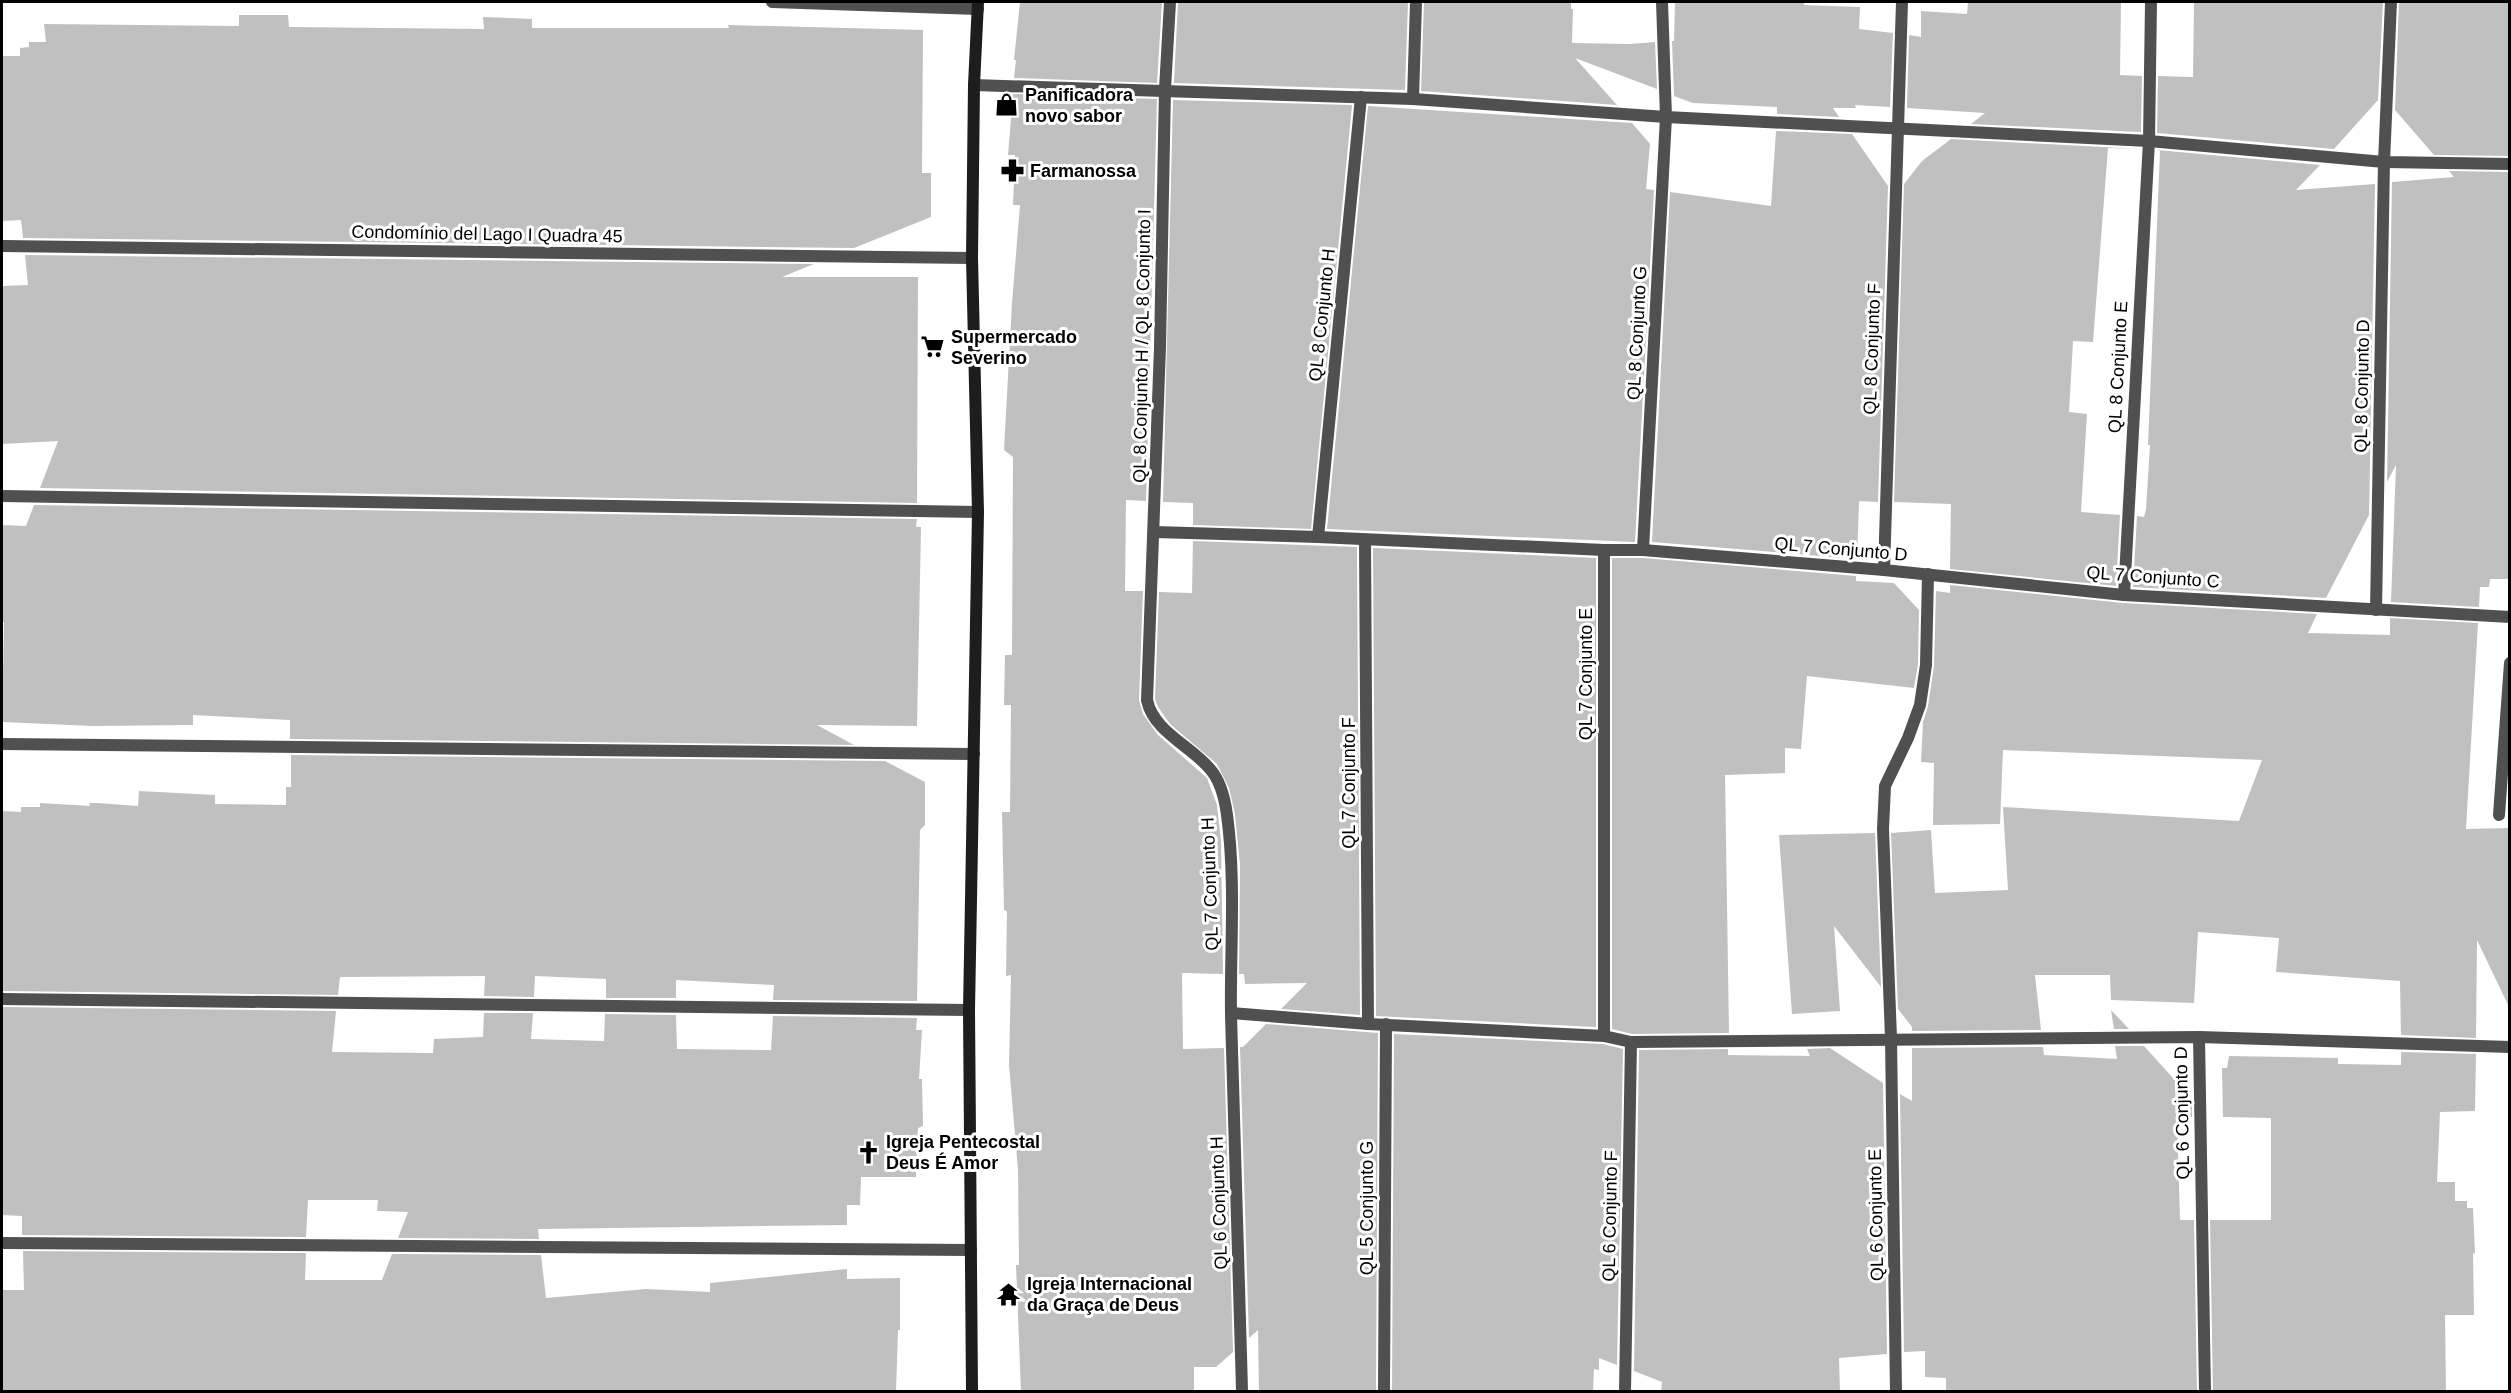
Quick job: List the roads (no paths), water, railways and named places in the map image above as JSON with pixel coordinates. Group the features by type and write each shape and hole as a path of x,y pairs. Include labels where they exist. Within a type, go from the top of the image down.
{"street":[{"path":"772,2 978,5 974,85 972,258 978,512 969,1010 972,1392"},
{"name":"QL 8 Conjunto H / QL 8 Conjunto I","path":"1155,532 1170,2"},
{"path":"1413,99 1416,2"},
{"name":"QL 8 Conjunto G","path":"1643,550 1666,117 1662,2"},
{"name":"QL 8 Conjunto F","path":"1884,570 1902,2"},
{"name":"QL 8 Conjunto E","path":"2124,595 2149,141 2151,2"},
{"name":"QL 8 Conjunto D","path":"2376,610 2384,162 2391,2"},
{"path":"974,85 1166,89 1413,99 1666,117 2149,141 2384,162 2510,164"},
{"name":"QL 8 Conjunto H","path":"1318,537 1361,97"},
{"name":"Condomínio del Lago I Quadra 45","path":"2,246 972,258"},
{"path":"2,496 978,512"},
{"path":"1155,532 1604,550"},
{"name":"QL 7 Conjunto H","path":"1155,532 1147,700 1153,716 1206,764 1220,788 1227,815 1230,876 1231,1013"},
{"name":"QL 7 Conjunto F","path":"1365,541 1368,1024"},
{"name":"QL 7 Conjunto D","path":"1604,550 1643,550 1928,574 1926,664 1920,705 1908,738 1885,786 1883,830 1891,1038"},
{"name":"QL 7 Conjunto E","path":"1604,550 1604,1036"},
{"name":"QL 7 Conjunto C","path":"1928,574 2124,595 2510,617"},
{"path":"2499,815 2510,663"},
{"path":"2,744 974,754"},
{"path":"2,999 969,1010"},
{"path":"1231,1013 1368,1024 1604,1036 1631,1042 2199,1037"},
{"name":"QL 6 Conjunto H","path":"1231,1013 1242,1392"},
{"name":"QL 5 Conjunto G","path":"1384,1392 1386,1024"},
{"name":"QL 6 Conjunto D","path":"2205,1392 2199,1037 2510,1047"},
{"name":"QL 6 Conjunto E","path":"1891,1038 1896,1392"},
{"name":"QL 6 Conjunto F","path":"1625,1392 1631,1042"},
{"path":"2,1243 972,1250"}],"place":[{"name":"Panificadora novo sabor","path":"1007,105"},
{"name":"Farmanossa","path":"1012,171"},
{"name":"Supermercado Severino","path":"933,347"},
{"name":"Igreja Pentecostal Deus É Amor","path":"868,1152"},
{"name":"Igreja Internacional da Graça de Deus","path":"1009,1294"}]}
